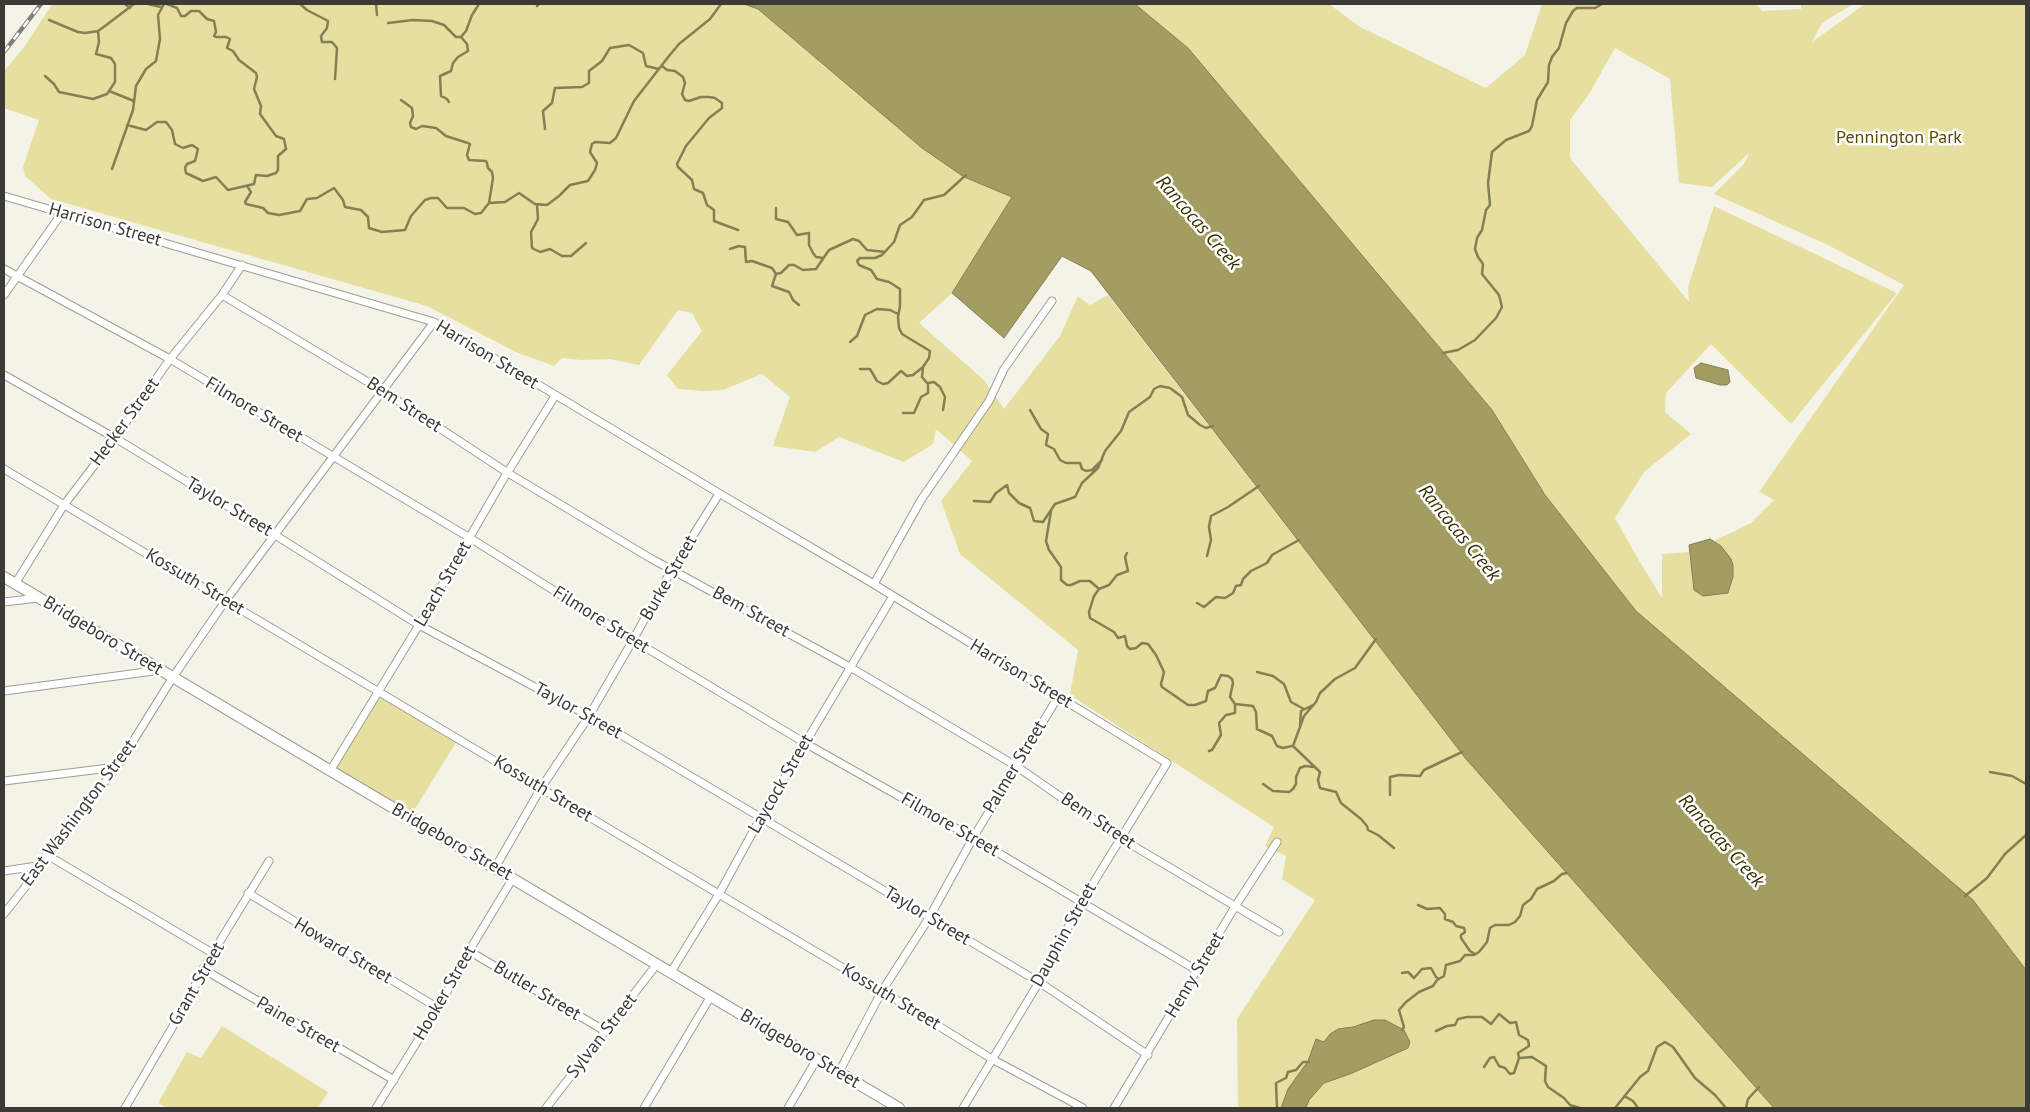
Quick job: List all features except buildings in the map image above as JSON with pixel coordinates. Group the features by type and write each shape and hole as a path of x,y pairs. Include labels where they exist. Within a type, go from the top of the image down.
{"main road":[{"name":"Bridgeboro Street","path":"4,577 899,1108"}],"street":[{"name":"Harrison Street","path":"4,196 434,322 719,494 874,584 1167,763"},
{"path":"4,295 62,213"},
{"name":"Hecker Street","path":"15,584 64,504 115,438 170,359 222,296 242,265"},
{"name":"Filmore Street","path":"4,269 170,359 470,538 633,640 1198,971"},
{"name":"Bem Street","path":"222,296 383,390 508,473 650,558 850,667 1016,766 1120,838 1279,932"},
{"path":"874,584 921,500 989,401 1004,369 1052,301"},
{"name":"East Washington Street","path":"4,914 26,886 37,866 117,767 173,677 226,600 434,322"},
{"name":"Taylor Street","path":"4,375 115,438 419,625 589,716 1039,982 1148,1055"},
{"name":"Leach Street","path":"330,771 555,396"},
{"name":"Kossuth Street","path":"4,469 882,991 992,1059 1083,1108"},
{"name":"Burke Street","path":"495,868 541,788 589,716 672,569 719,494"},
{"name":"Laycock Street","path":"671,972 719,894 761,817 893,596"},
{"path":"4,602 40,597"},
{"path":"4,691 161,670"},
{"name":"Palmer Street","path":"839,1072 882,991 929,918 973,838 1058,696"},
{"name":"Dauphin Street","path":"962,1108 1039,982 1081,903 1167,763"},
{"path":"4,781 117,767"},
{"name":"Henry Street","path":"1114,1108 1148,1055 1236,905 1277,842"},
{"path":"46,855 214,954"},
{"name":"Grant Street","path":"125,1108 186,1004 203,969 214,954 269,861"},
{"path":"4,871 37,866"},
{"name":"Hooker Street","path":"376,1108 438,1008 469,951 513,878"},
{"name":"Howard Street","path":"248,894 438,1008"},
{"name":"Butler Street","path":"469,951 605,1031"},
{"name":"Sylvan Street","path":"546,1108 657,964"},
{"name":"Paine Street","path":"203,969 394,1080"},
{"path":"644,1108 711,996"},
{"path":"788,1108 817,1059"}],"green space":[{"path":"52,4 744,4 758,9 922,148 964,177 1012,197 952,293 919,323 984,380 1004,409 1060,336 1078,296 1090,305 1108,295 1466,759 1774,1108 1238,1108 1237,1019 1315,900 1282,879 1286,856 1265,846 1274,827 1070,695 1078,650 960,554 941,501 972,461 936,429 933,444 904,462 839,437 815,452 773,446 790,397 762,374 723,390 703,391 678,389 667,375 702,331 692,313 678,310 639,365 610,359 581,360 562,358 554,366 516,352 427,306 51,199 25,176 23,167 39,120 4,108 4,71 25,46"},
{"name":"Pennington Park","path":"1136,4 1329,4 1360,27 1486,88 1525,55 1542,4 1756,4 1762,11 1801,9 1801,4 1853,4 1822,23 1812,42 1865,4 2026,4 2026,970 1973,900 1636,611 1545,495 1492,410 1188,48","holes":["1615,48 1670,79 1679,183 1712,187 1749,153 1744,164 1714,194 1828,245 1904,285 1759,492 1774,500 1751,523 1714,541 1725,553 1734,573 1729,592 1700,595 1694,588 1689,552 1662,554 1662,598 1615,518 1644,472 1691,434 1665,412 1666,393 1711,344 1791,424 1897,293 1714,206 1688,287 1689,302 1570,158 1570,120 1589,94"]},
{"path":"379,692 458,739 410,817 330,771"},
{"path":"222,1026 328,1092 318,1108 167,1108 158,1103 187,1052 201,1058"}],"water":[{"name":"Rancocas Creek","path":"744,4 1135,4 1188,48 1492,410 1545,495 1636,611 1973,900 2026,970 2026,1108 1774,1108 1466,759 1091,271 1062,256 1004,338 952,293 1012,197 964,177 922,148 758,9"},
{"path":"1701,363 1728,370 1730,382 1727,385 1720,385 1696,378 1694,368"},
{"path":"1710,539 1721,546 1731,559 1733,577 1728,593 1703,596 1694,590 1689,545"},
{"path":"1374,1020 1385,1020 1404,1030 1410,1042 1408,1048 1350,1074 1324,1083 1309,1100 1306,1108 1281,1108 1288,1089 1308,1061 1316,1039 1324,1042 1330,1034 1338,1029 1353,1027"}],"waterway":[{"path":"125,4 130,8"},
{"path":"49,20 78,32 98,31 134,4"},
{"path":"148,4 161,7"},
{"path":"112,169 133,110 136,86 146,69 156,61 160,39 158,15 164,4"},
{"path":"127,125 146,130 157,122 166,122 172,130 175,144 183,148 192,145 198,149 195,161 187,164 185,168 186,173 203,181 216,177 228,190 254,184 256,175 267,176 276,173 278,170 278,156 286,149 284,139 276,136 260,114 261,106 254,89 256,73 239,60 233,51 227,48 230,39 214,36 216,32 214,21 207,19 199,11 191,11 185,16 181,16 177,8 167,4"},
{"path":"300,4 328,21 327,28 321,36 322,42 332,42 337,48 335,79"},
{"path":"376,4 377,15"},
{"path":"461,37 466,31 472,15 479,4"},
{"path":"489,203 505,202 519,193 535,204 547,205 570,185 588,181 597,163 590,152 592,144 595,142 610,143 616,138 634,101 669,56 679,44 710,19 721,4"},
{"path":"1443,353 1458,350 1475,340 1496,318 1502,307 1499,295 1482,274 1483,264 1475,249 1477,238 1482,230 1486,210 1490,205 1488,183 1492,152 1506,140 1529,131 1532,126 1537,100 1548,82 1549,65 1559,48 1566,23 1573,11 1577,8 1595,8 1602,4"},
{"path":"388,23 413,20 432,21 444,25 456,37 461,37 467,44 468,51 458,57 453,63 451,71 440,76 441,96 449,102"},
{"path":"45,76 54,84 59,92 93,99 107,94 115,82 115,64 111,58 96,54 99,42 98,31"},
{"path":"545,129 543,111 552,103 555,88 582,87 589,83 589,71 602,61 610,48 629,45 643,53 646,66 659,69"},
{"path":"662,66 667,70 675,71 683,77 685,83 682,94 685,100 709,97 715,98 722,103 722,108 709,118 686,146 677,164 692,180 694,189 703,193 707,205 714,210 714,221 738,230"},
{"path":"109,91 134,101"},
{"path":"247,186 251,192 245,202 246,204 263,208 268,213 279,215 300,211 307,199 317,198 334,188 343,200 345,207 361,210 368,217 369,228 382,232 405,230 411,216 425,200 431,198 438,198 447,208 464,208 475,214 481,213 489,203 493,178 486,161 469,160 467,155 470,144 446,136 436,128 422,126 416,129 411,127 412,108 401,100"},
{"path":"860,369 870,369 877,381 883,384 888,383 901,371 907,376 913,375 923,367 929,358 930,351 902,334 899,328 900,289 889,282 877,279 871,270 859,265 857,261 860,258 875,258 882,255 894,242 900,225 912,217 924,200 944,195 966,175"},
{"path":"537,205 538,219 531,232 532,248 540,252 550,249 562,256 571,256 586,243"},
{"path":"776,208 776,219 788,222 797,235 809,233 809,245 813,253 816,257 823,258"},
{"path":"776,274 781,273 789,265 794,265 803,270 816,269 829,250 853,239 859,241 867,250 885,252"},
{"path":"730,249 739,246 745,247 746,262 752,261 772,268 776,274 772,286 789,292 793,300 799,305"},
{"path":"850,342 857,336 865,315 877,309 890,310 898,314"},
{"path":"903,413 914,413 921,397 928,393 928,384 922,377 923,367"},
{"path":"928,383 934,382 940,387 945,397 943,410"},
{"path":"974,501 990,502 996,493 1007,485 1009,493 1019,503 1030,508 1034,521 1043,522 1055,504 1075,497 1082,483 1098,468 1105,451 1121,431 1129,412 1150,397 1154,389 1160,386 1170,388 1182,397 1188,415 1200,425 1206,428 1213,426"},
{"path":"1030,410 1041,429 1048,434 1046,445 1054,449 1060,460 1066,463 1080,463 1082,469 1086,471 1092,470 1102,460"},
{"path":"1207,556 1211,540 1209,527 1211,516 1259,486"},
{"path":"1051,511 1046,541 1049,550 1061,567 1061,580 1067,585 1080,581 1090,581 1099,589"},
{"path":"1197,603 1204,607 1216,597 1225,598 1233,593 1236,586 1241,585 1243,579 1251,571 1267,563 1272,555 1299,540"},
{"path":"1127,553 1125,557 1128,571 1117,575 1109,585 1099,589 1094,596 1089,612 1090,618 1114,632 1118,638 1125,636 1127,646 1130,649 1136,648 1142,643 1148,644 1164,672 1162,687 1188,705 1195,705 1206,701 1208,691 1215,688 1221,675 1232,679 1230,697 1235,704 1235,713 1226,715 1219,723 1221,735 1212,750 1209,751"},
{"path":"1293,746 1304,716 1316,702 1320,693 1335,679 1355,668 1376,639"},
{"path":"1257,672 1273,676 1284,684 1291,702 1304,709"},
{"path":"1235,704 1253,706 1256,712 1257,729 1272,736 1277,746 1283,748 1292,746"},
{"path":"1300,725 1301,711 1313,705"},
{"path":"1293,746 1320,772 1318,780 1320,788 1336,792 1341,803 1361,819 1368,830 1378,835 1394,848"},
{"path":"1390,795 1390,777 1399,775 1420,776 1424,770 1462,752"},
{"path":"1263,784 1273,791 1289,792 1296,784 1296,777 1300,768 1305,766 1313,767"},
{"path":"1990,772 2012,776 2026,784"},
{"path":"1965,896 1987,878 2005,854 2026,835"},
{"path":"1402,1030 1404,1027 1399,1010 1406,1002 1419,992 1433,986 1437,980 1444,976 1446,965 1460,961 1465,955 1474,955 1479,952 1487,942 1490,928 1495,925 1509,925 1515,922 1520,916 1523,905 1531,899 1537,889 1567,873"},
{"path":"1418,905 1427,909 1440,908 1445,914 1445,919 1453,922 1456,926 1464,928 1465,932 1461,935 1461,938 1470,951 1475,954"},
{"path":"1402,973 1408,972 1414,978 1422,969 1431,968 1439,979"},
{"path":"1436,1031 1455,1025 1458,1019 1467,1017 1482,1017 1491,1024 1499,1014 1510,1023 1516,1022 1519,1035 1528,1040 1529,1046 1518,1053 1519,1058 1514,1073 1510,1074 1505,1068 1499,1066 1494,1057 1490,1058 1484,1067"},
{"path":"1615,1108 1640,1077 1648,1071 1657,1047 1665,1042 1673,1047 1695,1078 1715,1095 1726,1108"},
{"path":"1519,1058 1532,1057 1546,1066 1545,1081 1548,1087 1564,1098 1570,1105 1580,1108"},
{"path":"1277,1108 1276,1083 1286,1078 1288,1072 1296,1070 1303,1062 1309,1062"},
{"path":"1746,1108 1748,1099 1759,1087"},
{"path":"1626,1097 1633,1101 1638,1108"}],"railway":[{"path":"4,52 41,4"}]}
